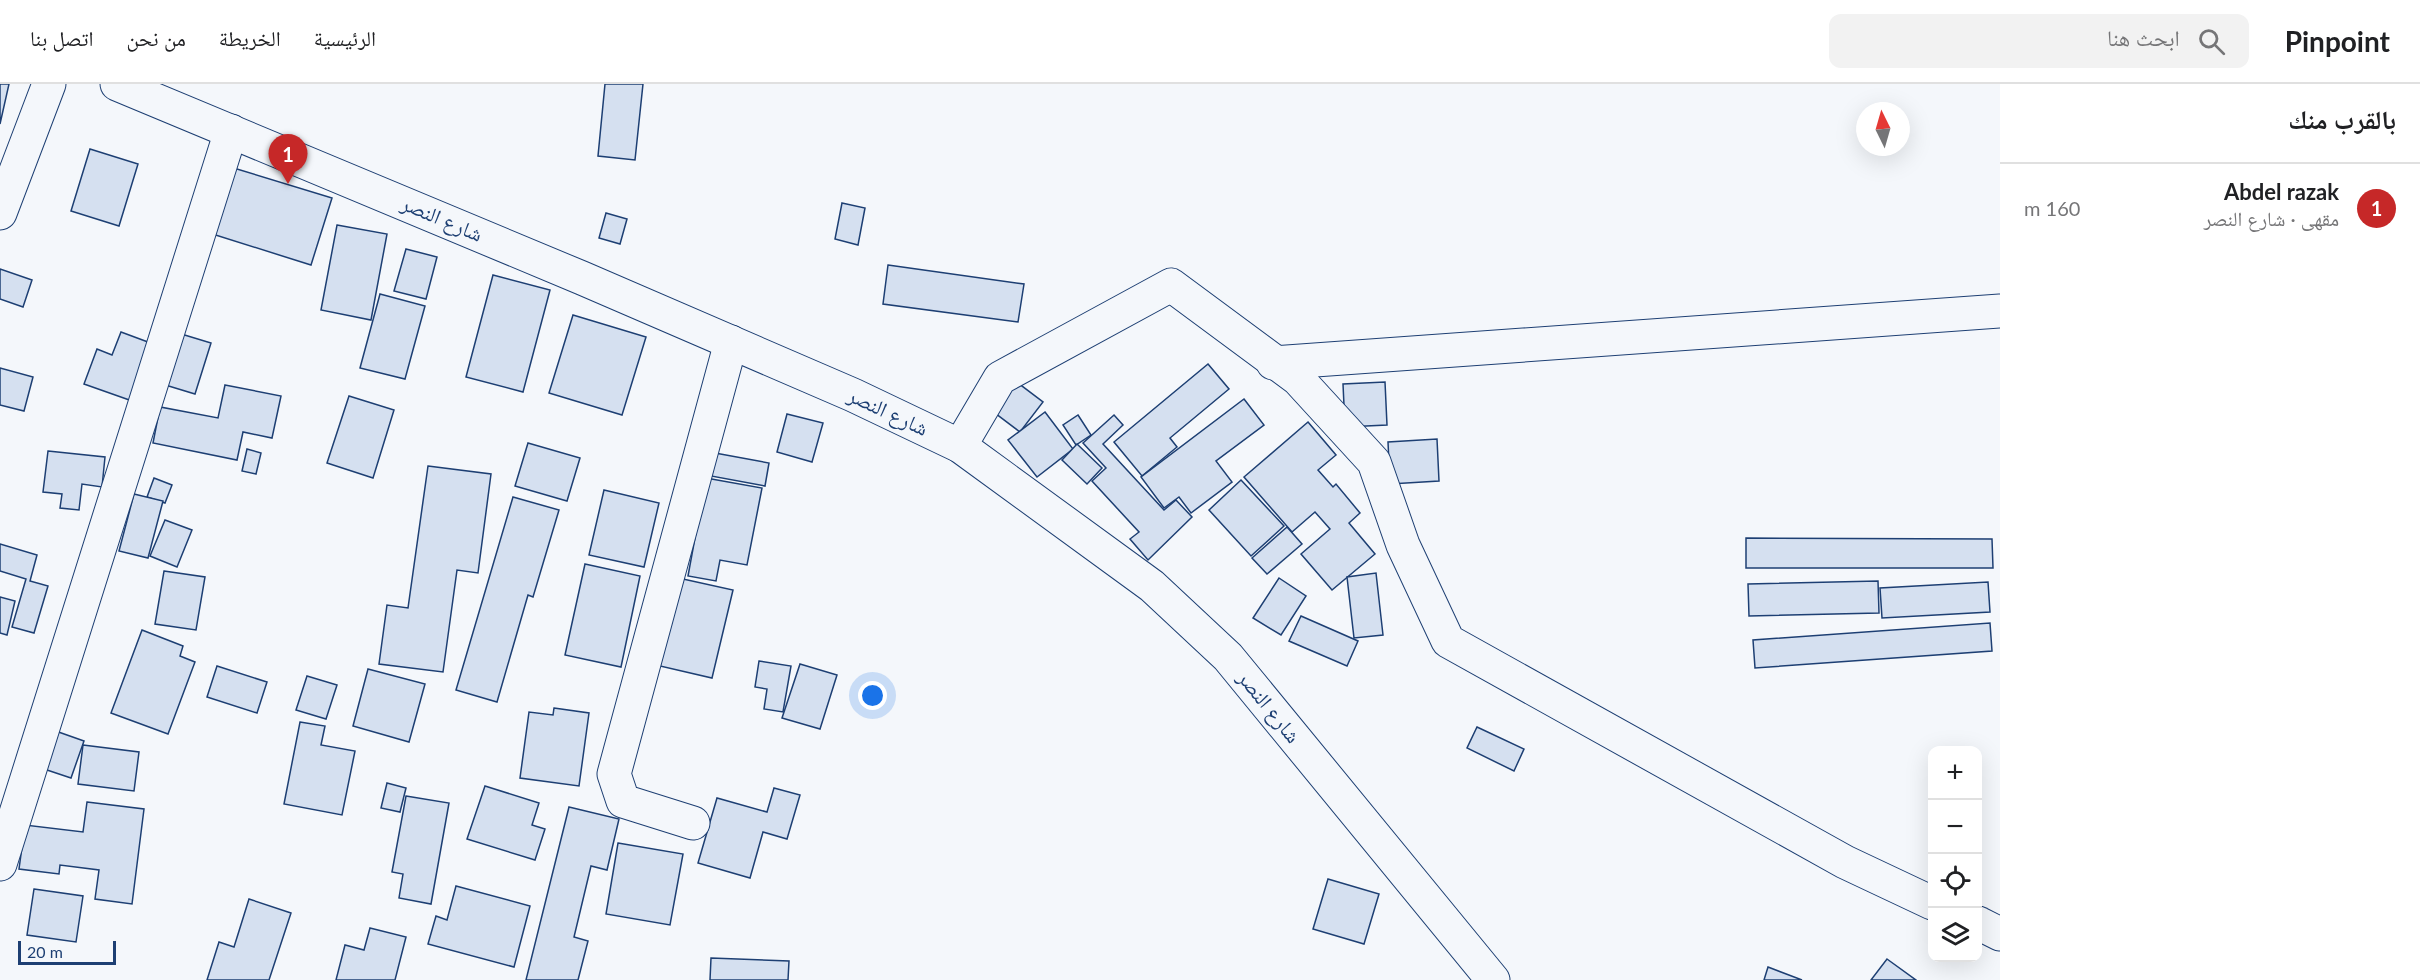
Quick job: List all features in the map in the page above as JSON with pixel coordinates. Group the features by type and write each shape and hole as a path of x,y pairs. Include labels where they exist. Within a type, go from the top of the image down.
{"street":[{"path":"0,213 49,84"},
{"name":"شارع النصر","path":"117,84 731,342 853,395 960,446 1152,586 1228,657 1493,980"},
{"path":"0,864 231,130"},
{"path":"960,446 1000,378 1171,285 1298,379 1374,462 1403,545 1448,641 1845,862 1928,901"},
{"path":"1274,363 2000,311"},
{"path":"693,823 623,801 614,774 731,342"},
{"path":"1982,925 2000,934"}],"building":[{"path":"0,84 9,84 0,124"},
{"path":"605,84 643,84 635,160 598,156"},
{"path":"90,149 138,164 119,226 71,211"},
{"path":"227,166 332,198 311,265 206,232"},
{"path":"842,203 865,208 858,245 835,239"},
{"path":"606,213 627,219 620,244 599,238"},
{"path":"337,225 387,234 371,320 321,310"},
{"path":"406,249 437,257 426,299 394,291"},
{"path":"888,265 1024,284 1018,322 883,304"},
{"path":"0,269 32,280 23,307 0,299"},
{"path":"493,275 550,290 523,392 466,377"},
{"path":"380,294 425,306 405,379 360,368"},
{"path":"573,315 646,337 622,415 549,393"},
{"path":"121,332 156,345 135,402 84,384 97,349 112,355"},
{"path":"178,333 211,343 195,394 162,384"},
{"path":"1208,364 1229,389 1170,438 1177,447 1142,476 1114,442"},
{"path":"0,368 33,377 24,411 0,405"},
{"path":"1014,380 1043,402 1020,432 991,410"},
{"path":"1385,382 1387,425 1345,427 1343,384"},
{"path":"225,385 281,396 272,438 243,432 237,460 153,443 160,407 218,418"},
{"path":"349,396 394,410 373,478 327,463"},
{"path":"1244,399 1264,425 1216,461 1232,482 1191,513 1179,497 1164,508 1141,477"},
{"path":"1045,412 1073,449 1037,477 1008,440"},
{"path":"787,414 823,423 812,462 777,452"},
{"path":"1078,415 1091,435 1076,445 1063,425"},
{"path":"1114,415 1123,425 1103,444 1164,510 1176,500 1192,517 1148,560 1130,539 1139,532 1092,481 1106,468 1083,443"},
{"path":"1308,422 1336,455 1318,470 1333,487 1336,484 1360,513 1349,523 1375,554 1332,590 1301,554 1330,529 1315,512 1292,532 1244,477"},
{"path":"1437,439 1439,481 1390,484 1388,442"},
{"path":"528,443 580,458 567,501 515,486"},
{"path":"1077,444 1102,468 1087,484 1062,460"},
{"path":"247,449 261,453 256,474 242,471"},
{"path":"48,451 105,457 102,487 82,484 79,510 60,508 62,494 43,492"},
{"path":"715,453 769,463 765,486 711,476"},
{"path":"428,466 491,474 478,573 457,570 443,672 379,664 387,605 408,608"},
{"path":"154,478 172,485 165,503 147,497"},
{"path":"706,478 762,488 747,565 720,560 716,581 688,576"},
{"path":"1241,480 1284,526 1251,556 1209,510"},
{"path":"604,490 659,503 644,567 589,555"},
{"path":"134,494 163,501 148,558 119,551"},
{"path":"513,497 559,510 533,597 528,595 497,702 456,690"},
{"path":"165,520 192,530 177,567 150,556"},
{"path":"1287,527 1302,544 1267,574 1252,558"},
{"path":"1746,538 1992,539 1993,568 1746,568"},
{"path":"0,544 37,555 30,581 48,586 34,633 12,627 26,579 0,571"},
{"path":"585,564 640,576 621,667 565,655"},
{"path":"164,571 205,577 196,630 155,624"},
{"path":"1376,573 1383,635 1354,638 1347,577"},
{"path":"674,577 733,590 712,678 660,666 672,619"},
{"path":"1279,578 1306,596 1281,635 1253,618"},
{"path":"1878,581 1879,613 1749,616 1748,584"},
{"path":"1988,582 1990,612 1882,618 1880,588"},
{"path":"0,597 15,601 7,635 0,633"},
{"path":"1301,616 1358,641 1347,666 1289,641"},
{"path":"1990,623 1992,651 1755,668 1753,640"},
{"path":"142,630 183,646 180,656 195,662 168,734 111,713"},
{"path":"759,661 791,666 783,712 764,709 767,689 755,687"},
{"path":"800,664 837,675 820,729 782,718"},
{"path":"217,666 267,682 257,713 207,697"},
{"path":"368,669 425,684 409,742 353,726"},
{"path":"307,676 337,685 326,719 296,710"},
{"path":"554,708 589,713 579,786 520,778 529,712 553,715"},
{"path":"300,722 325,726 321,745 355,751 342,815 284,804"},
{"path":"1477,727 1524,749 1514,771 1467,748"},
{"path":"50,729 84,741 71,778 38,767"},
{"path":"83,745 139,752 134,791 78,784"},
{"path":"387,783 406,788 400,812 381,808"},
{"path":"485,786 539,803 532,825 545,829 535,860 467,839"},
{"path":"774,788 800,795 787,839 763,832 750,878 698,863 717,798 767,812"},
{"path":"406,796 449,803 431,904 399,898 403,874 392,872"},
{"path":"87,802 144,809 132,904 95,899 99,870 60,865 59,874 19,869 25,825 83,832"},
{"path":"569,807 619,819 607,870 591,866 574,937 588,941 578,980 526,980"},
{"path":"618,843 683,854 670,925 606,914"},
{"path":"1328,879 1379,894 1364,944 1313,929"},
{"path":"456,886 530,906 514,967 428,944 436,916 447,920"},
{"path":"34,889 83,896 76,942 27,935"},
{"path":"249,899 291,913 269,980 207,980 219,942 234,947"},
{"path":"370,928 406,937 395,980 336,980 345,945 364,950"},
{"path":"711,958 789,961 788,980 710,980"},
{"path":"1887,959 1916,980 1871,980"},
{"path":"1768,967 1802,980 1764,980"}],"place":[{"name":"Abdel razak","path":"288,184"}]}
